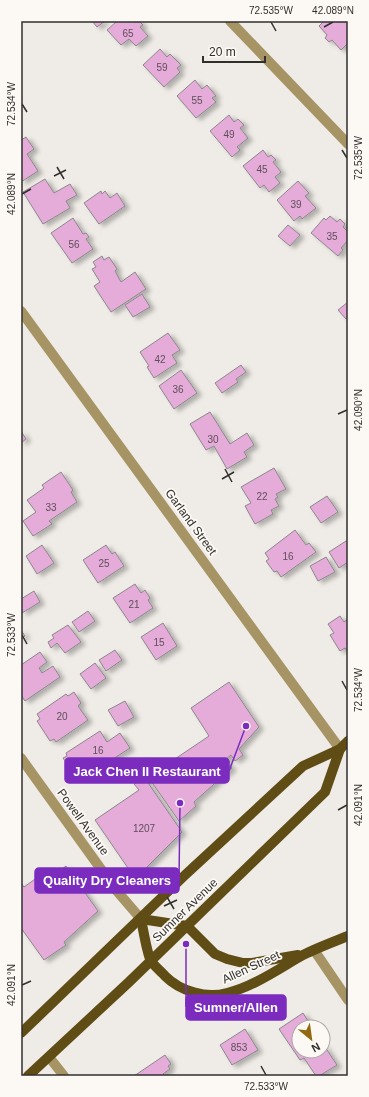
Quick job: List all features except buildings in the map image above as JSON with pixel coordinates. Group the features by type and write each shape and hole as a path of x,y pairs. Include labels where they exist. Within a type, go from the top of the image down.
{"main road":[{"name":"Sumner Avenue","path":"21,1033 184,876 303,766 340,749 348,741"},
{"name":"Sumner Avenue","path":"28,1076 187,926 325,792 340,749"},
{"path":"150,960 141,919 187,926"},
{"name":"Allen Street","path":"187,926 215,954 243,963 252,963 310,952"},
{"name":"Allen Street","path":"150,960 171,981 181,988 200,993 218,995 235,991 261,979 310,952 348,937"}],"street":[{"path":"230,21 348,144"},
{"name":"Garland Street","path":"21,311 340,749"},
{"name":"Powell Avenue","path":"21,758 116,890 141,919"},
{"path":"310,952 348,1000"},
{"path":"49,1057 64,1076"}],"place":[{"name":"Jack Chen II Restaurant","path":"246,726"},
{"name":"Quality Dry Cleaners","path":"180,803"},
{"name":"Sumner/Allen","path":"186,944"}]}
